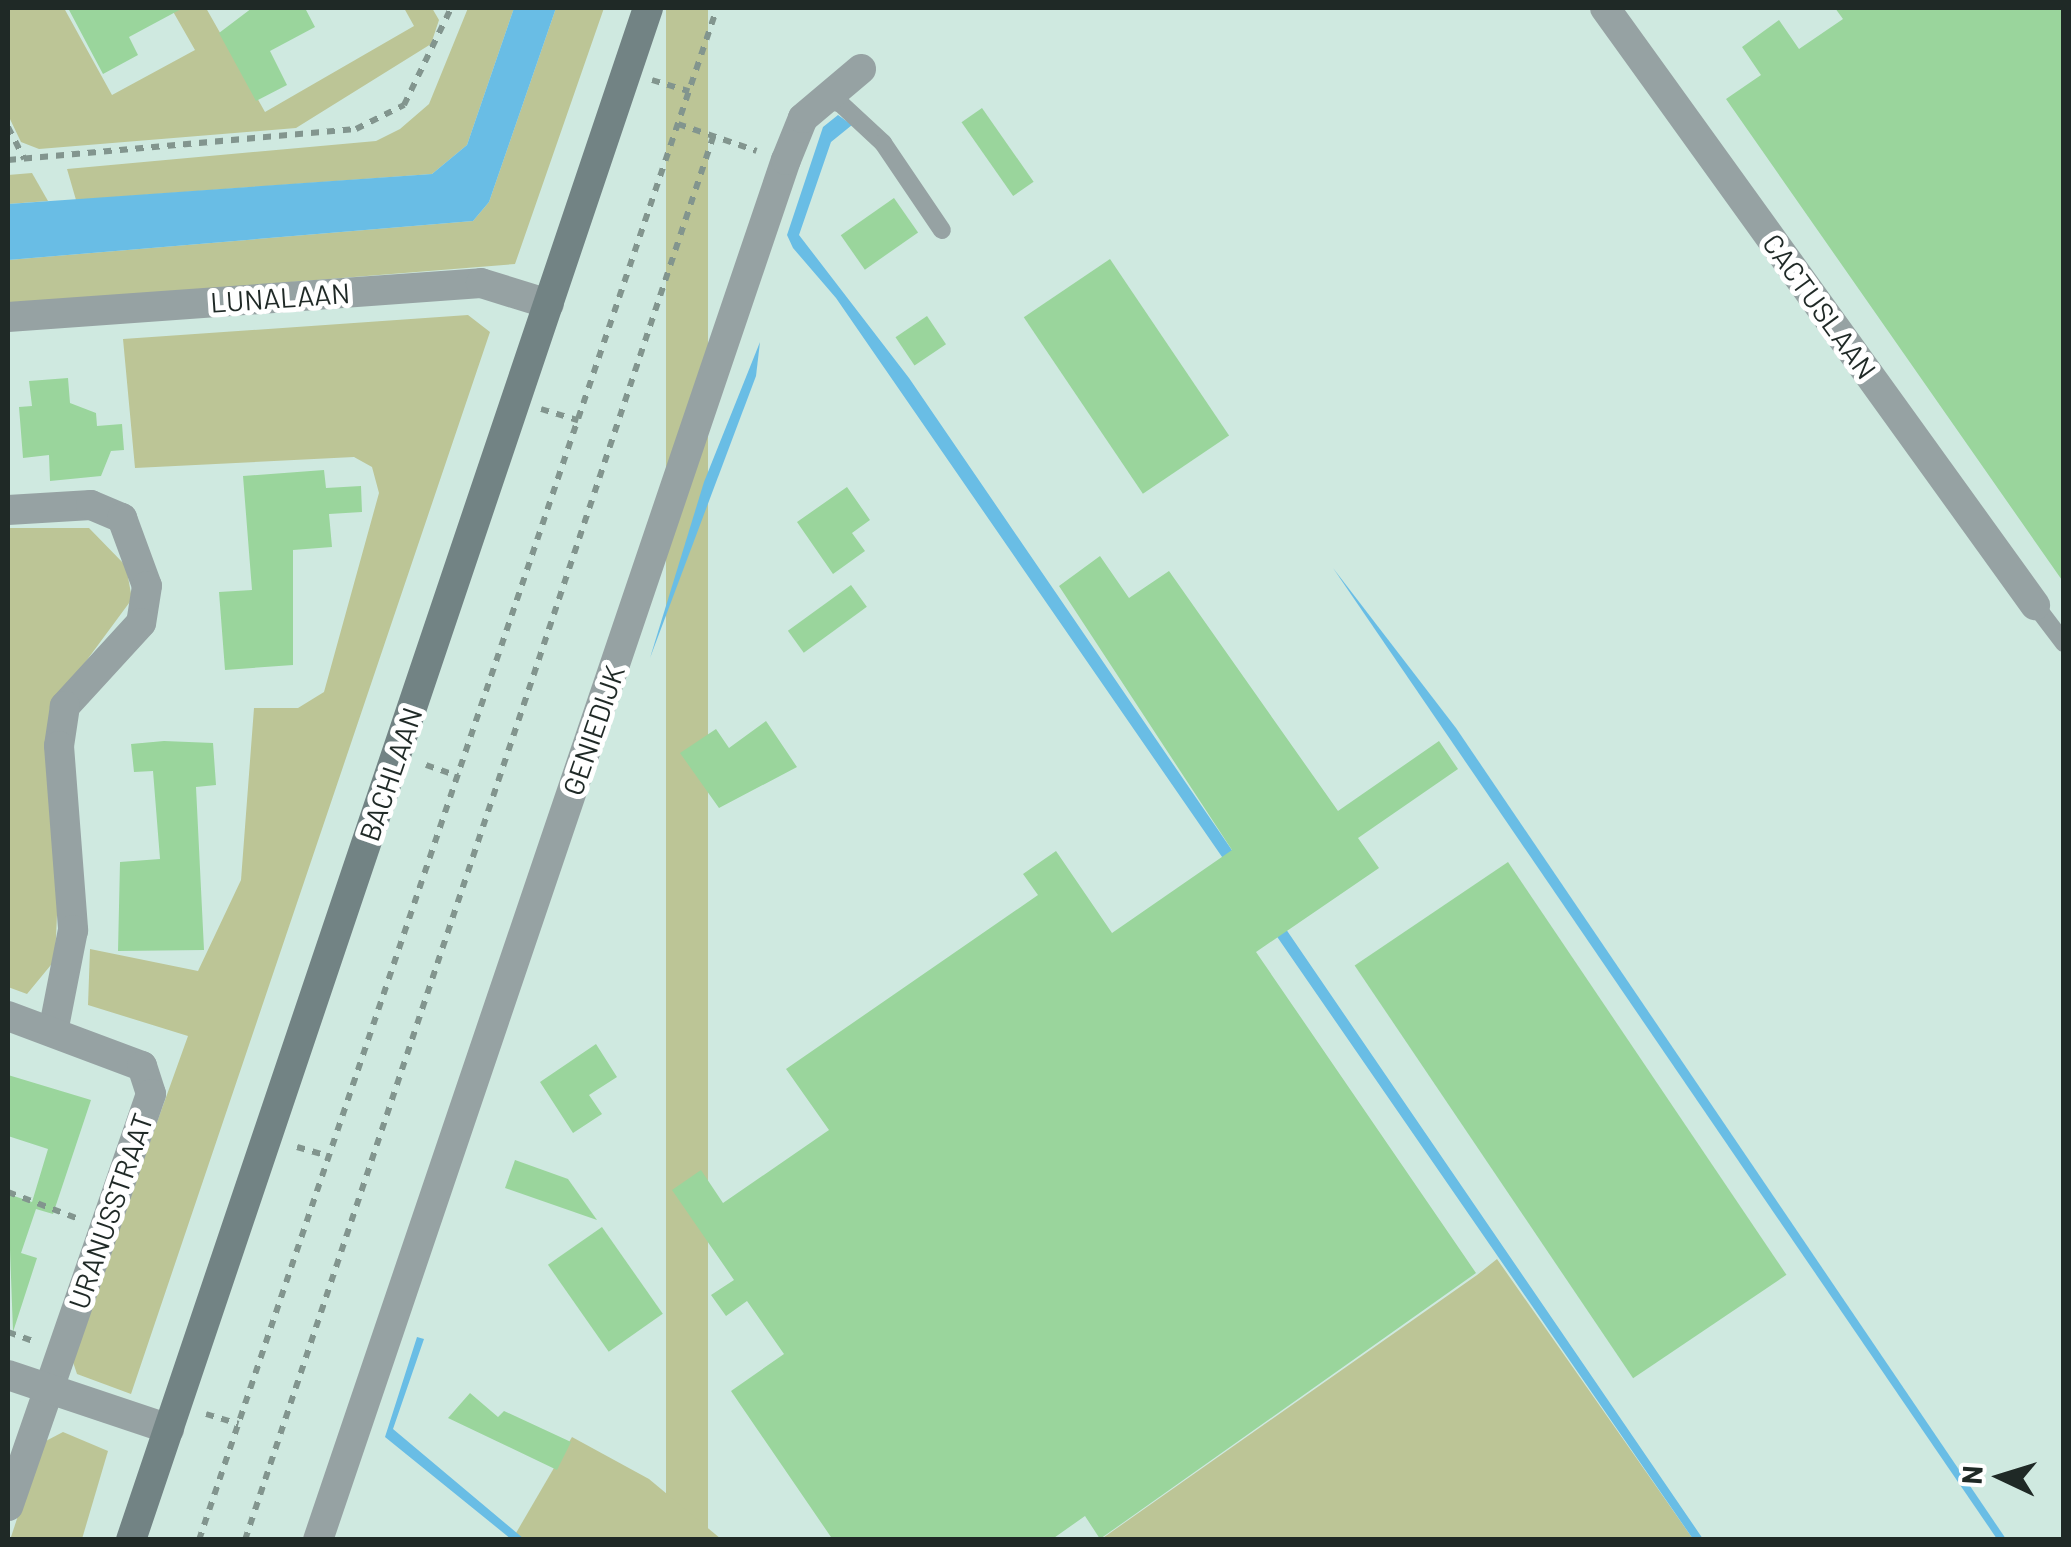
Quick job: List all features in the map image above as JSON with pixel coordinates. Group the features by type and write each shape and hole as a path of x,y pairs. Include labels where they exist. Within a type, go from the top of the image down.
{"main road":[{"name":"BACHLAAN","path":"130,1540 648,8"}],"street":[{"name":"CACTUSLAAN","path":"1605,8 2035,605"},
{"name":"GENIEDIJK","path":"318,1540 786,160 803,118 861,69"},
{"name":"LUNALAAN","path":"8,317 482,283 549,304"},
{"path":"8,510 91,505 122,518 146,586 140,623 65,706 58,746 74,930 53,1032"},
{"name":"URANUSSTRAAT","path":"8,1016 142,1066 150,1094 8,1506"},
{"path":"8,1375 170,1429"}],"lane":[{"path":"824,100 848,109 883,144 942,230"},
{"path":"2035,605 2064,643"}],"path":[{"path":"8,160 356,129 404,105 451,8"},
{"path":"199,1540 717,8"},
{"path":"678,124 786,160"},
{"path":"8,126 24,159"},
{"path":"245,1540 713,137"},
{"path":"8,1192 106,1226"}],"green space":[{"path":"8,8 64,8 112,95 195,50 171,8 206,8 265,112 414,26 404,8 432,8 439,20 431,44 296,128 39,149 21,142 8,115"},
{"path":"468,8 514,8 467,145 432,174 76,200 67,169 376,141 400,129 429,104"},
{"path":"556,8 604,8 515,264 8,305 8,260 473,221 489,202"},
{"path":"666,8 708,8 708,1540 666,1540"},
{"path":"32,173 48,201 8,204 8,175"},
{"path":"468,315 490,332 131,1394 77,1374 72,1359 188,1036 88,1005 90,949 198,971 241,880 254,708 298,708 324,692 379,493 372,467 354,457 135,468 123,339"},
{"path":"8,528 89,528 126,566 132,599 67,687 55,960 27,994 8,987"},
{"path":"1497,1259 1693,1539 1100,1540 1477,1275"},
{"path":"63,1432 108,1451 82,1539 10,1540 42,1443"},
{"path":"572,1437 649,1479 721,1539 524,1540 516,1533"}],"water":[{"path":"514,8 556,8 489,202 473,221 8,260 8,204 432,174 467,145"},
{"path":"838,115 852,125 831,142 799,235 909,378 1703,1539 1693,1539 836,298 793,248 787,235 823,127"},
{"path":"760,342 756,376 650,658 704,482"},
{"path":"1333,568 1456,728 2006,1539 1997,1539"},
{"path":"417,1337 424,1339 393,1429 524,1539 511,1539 385,1437"}],"building":[{"path":"68,8 183,8 129,37 138,55 103,74"},
{"path":"252,8 305,8 315,27 270,51 287,85 256,101 219,33"},
{"path":"1835,8 2064,8 2064,583 1726,99 1761,75 1742,47 1779,20 1799,49 1843,19"},
{"path":"982,108 1034,182 1013,196 962,122"},
{"path":"894,198 918,232 865,270 841,235"},
{"path":"1110,259 1229,436 1143,494 1024,317"},
{"path":"927,316 946,344 915,365 895,337"},
{"path":"68,378 70,403 96,413 97,426 122,424 124,450 111,451 101,476 50,481 49,455 23,458 19,407 32,406 29,381"},
{"path":"324,470 326,488 361,486 362,512 329,514 332,547 293,550 293,665 225,670 219,592 252,590 243,476"},
{"path":"847,487 870,520 852,533 865,551 833,574 797,522"},
{"path":"1100,556 1129,598 1169,571 1338,811 1439,741 1458,769 1358,838 1379,868 1256,952 1476,1273 1100,1539 1085,1516 1051,1540 833,1540 731,1391 784,1354 747,1301 726,1316 711,1295 734,1280 672,1190 701,1170 723,1203 829,1130 786,1069 1038,895 1023,874 1056,851 1112,933 1232,850 1059,586"},
{"path":"851,585 867,607 804,653 788,631"},
{"path":"766,721 797,767 719,808 680,753 716,729 729,748"},
{"path":"213,743 216,785 196,787 204,950 118,951 120,862 160,859 153,771 134,772 131,744"},
{"path":"1508,862 1786,1275 1633,1378 1355,965"},
{"path":"596,1044 617,1077 589,1095 602,1114 573,1133 540,1082"},
{"path":"8,1075 91,1100 53,1214 36,1209 21,1253 37,1258 13,1332 8,1194 32,1202 48,1149 8,1136"},
{"path":"515,1160 568,1179 597,1220 505,1188"},
{"path":"602,1227 663,1314 609,1352 548,1265"},
{"path":"470,1393 498,1417 504,1411 571,1442 557,1470 448,1418"}]}
